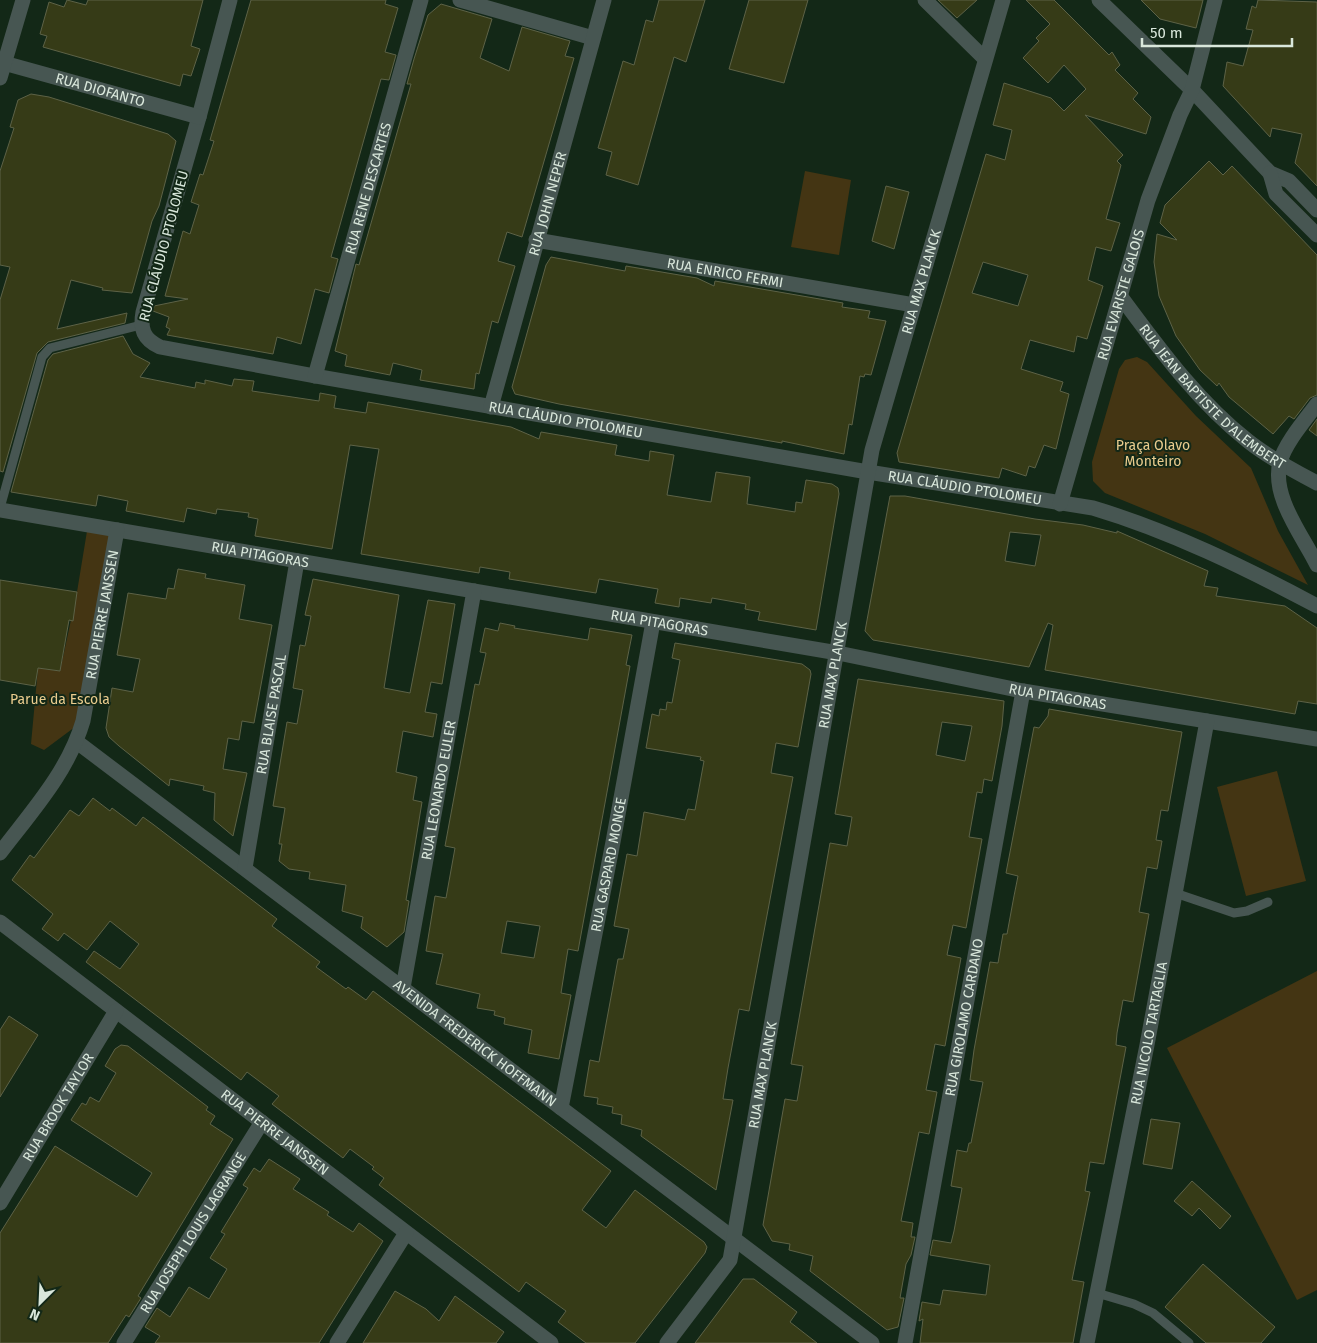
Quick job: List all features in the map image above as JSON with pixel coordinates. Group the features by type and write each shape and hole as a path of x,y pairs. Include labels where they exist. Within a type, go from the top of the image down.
{"street":[{"path":"1,68 22,0"},
{"name":"RUA CLÁUDIO PTOLOMEU","path":"230,0 141,325 144,335 150,342 160,347 491,407 868,472 1093,508 1121,516 1186,542 1317,606"},
{"name":"RUA RENE DESCARTES","path":"315,376 421,0"},
{"path":"460,0 593,38"},
{"name":"RUA JOHN NEPER","path":"491,407 604,0"},
{"path":"925,0 985,59"},
{"name":"RUA MAX PLANCK","path":"667,1343 730,1260 838,653 872,450 1003,0"},
{"path":"1099,0 1192,90 1270,173 1289,182 1317,210"},
{"name":"RUA EVARISTE GALOIS","path":"1060,504 1148,200 1180,115 1192,90 1215,0"},
{"name":"RUA DIOFANTO","path":"1,68 199,117"},
{"path":"1270,173 1276,194 1317,235"},
{"name":"RUA ENRICO FERMI","path":"536,240 914,305"},
{"name":"RUA JEAN BAPTISTE D'ALEMBERT","path":"1121,297 1162,352 1207,404 1249,442 1317,483"},
{"path":"1317,404 1298,429 1280,461 1280,487 1288,509 1317,565"},
{"name":"RUA PITAGORAS","path":"0,509 838,653 1023,691 1317,739"},
{"name":"RUA PIERRE JANSSEN","path":"0,853 62,772 77,742 83,721 117,530"},
{"name":"RUA BLAISE PASCAL","path":"244,868 298,561"},
{"name":"RUA LEONARDO EULER","path":"403,988 474,591"},
{"name":"RUA GASPARD MONGE","path":"561,1108 613,842 652,622"},
{"name":"RUA GIROLAMO CARDANO","path":"905,1343 1023,691"},
{"name":"RUA NICOLO TARTAGLIA","path":"1087,1343 1207,721"},
{"name":"AVENIDA FREDERICK HOFFMANN","path":"77,742 872,1343"},
{"name":"RUA PIERRE JANSSEN","path":"0,922 551,1343"},
{"name":"RUA BROOK TAYLOR","path":"0,1203 116,1011"},
{"name":"RUA JOSEPH LOUIS LAGRANGE","path":"124,1343 262,1122"},
{"path":"337,1343 406,1232"}],"lane":[{"path":"0,509 42,357 50,348 141,325"},
{"path":"1175,894 1234,913 1247,911 1268,902"},
{"path":"1096,1293 1134,1304 1153,1312 1189,1343"}],"green space":[{"path":"805,171 851,180 839,255 791,247"},
{"name":"Praça Olavo Monteiro","path":"1137,357 1147,362 1196,416 1251,468 1278,531 1308,585 1205,534 1105,493 1093,481 1092,462 1119,369 1125,360"},
{"name":"Parue da Escola","path":"88,525 117,530 83,721 44,750 31,744 38,668 60,671 77,592"},
{"path":"1277,771 1306,881 1246,896 1217,787"},
{"path":"1317,971 1317,1290 1297,1300 1167,1048"}],"building":[{"path":"67,0 86,5 88,0 203,0 191,46 200,49 191,76 183,74 180,86 43,47 47,36 40,34 49,2 64,7"},
{"path":"251,0 386,0 385,4 398,8 385,52 396,55 389,80 381,79 375,100 331,257 338,259 329,293 315,289 301,344 277,337 273,354 167,335 170,329 166,327 169,317 153,311 154,306 188,299 165,296 183,231 190,234 199,205 191,202 200,174 203,175 214,141 210,140"},
{"path":"659,0 705,0 686,62 674,57 638,185 606,175 612,152 598,148 623,61 634,65 646,20 653,22"},
{"path":"749,0 808,0 784,83 729,69"},
{"path":"938,0 977,0 957,18"},
{"path":"1026,0 1054,0 1109,55 1112,52 1120,65 1115,70 1138,93 1133,99 1151,117 1146,134 1085,115 1123,155 1117,161 1121,165 1106,219 1120,223 1111,251 1096,247 1088,280 1103,286 1087,339 1077,336 1074,352 1030,340 1021,369 1063,382 1060,391 1069,394 1056,449 1044,445 1035,468 1029,466 1026,476 1002,468 999,478 899,462 897,453 986,154 1005,160 1012,130 993,125 1004,83 1051,98 1064,111 1086,89 1064,65 1048,83 1023,58 1039,41 1036,38 1050,24","holes":["983,262 1028,275 1018,306 972,293"]},
{"path":"1141,0 1203,0 1196,28 1160,19"},
{"path":"1258,0 1317,2 1317,186 1295,163 1302,134 1272,128 1270,137 1223,86 1227,62 1243,66 1253,30 1246,29 1252,6 1256,8"},
{"path":"441,4 492,19 480,58 509,71 522,27 570,41 565,56 574,58 522,237 507,232 498,261 515,266 498,323 492,321 479,374 476,373 474,389 420,380 422,370 393,363 390,375 345,366 347,355 335,351 356,264 359,265 411,84 407,84 414,59 428,15"},
{"path":"31,94 49,97 168,134 176,141 159,206 152,221 132,293 102,290 103,288 71,280 57,329 127,313 125,323 48,342 37,353 3,472 0,471 0,300 10,267 0,265 0,171 14,128 10,127 18,100"},
{"path":"1209,161 1223,175 1232,166 1317,255 1317,395 1310,398 1294,419 1289,416 1273,434 1229,397 1219,383 1217,386 1200,370 1176,336 1159,296 1154,262 1157,234 1177,240 1160,223 1165,205"},
{"path":"886,186 909,192 894,249 872,241"},
{"path":"551,257 625,271 626,266 697,278 714,286 715,281 843,303 842,307 870,311 868,318 886,321 871,375 865,374 864,377 860,376 852,425 849,424 844,454 782,441 782,443 559,404 515,394 512,387 546,265"},
{"path":"123,336 133,354 150,363 140,377 195,388 196,382 205,384 205,380 232,386 234,379 254,381 252,391 319,401 320,393 336,396 334,408 366,413 368,402 511,427 539,439 541,432 617,445 615,455 649,461 650,451 674,455 667,495 711,502 716,472 750,477 747,504 795,512 796,502 802,503 806,480 832,484 838,488 839,494 816,630 758,620 760,612 745,609 746,604 712,598 711,603 680,598 679,607 655,603 658,589 599,579 596,593 509,579 510,572 480,567 479,573 361,554 379,449 350,445 332,549 255,536 258,519 248,517 249,513 217,509 216,514 187,508 184,522 126,511 128,501 98,495 96,506 11,492 48,360 53,354"},
{"path":"1317,419 1317,436 1309,430"},
{"path":"890,496 905,496 1035,519 1083,525 1117,533 1117,531 1208,571 1204,586 1218,588 1216,596 1285,606 1317,628 1317,704 1298,701 1295,714 1045,670 1053,625 1048,623 1029,667 873,640 865,631","holes":["1010,532 1041,535 1035,566 1005,561"]},
{"path":"178,569 206,574 205,578 245,585 239,619 272,625 254,723 242,721 239,740 228,738 223,769 247,773 233,836 214,820 215,793 203,790 204,786 170,779 169,786 109,737 106,728 112,688 133,692 140,659 117,655 128,593 166,599 168,588 174,589"},
{"path":"313,579 399,595 384,688 410,693 428,600 455,604 442,684 431,682 425,712 437,714 433,737 403,731 396,772 417,777 413,800 422,802 406,900 409,901 404,932 387,947 361,928 363,917 342,911 346,885 309,879 310,872 289,869 279,861 282,844 279,844 285,808 273,806 287,722 297,724 303,690 293,688 300,645 305,646 311,616 305,615"},
{"path":"0,580 77,592 73,621 69,620 60,671 38,668 35,686 0,680"},
{"path":"500,623 515,626 514,628 588,640 590,628 632,635 626,665 630,666 578,951 568,949 561,993 571,995 559,1059 528,1053 532,1030 504,1024 505,1018 494,1015 495,1011 477,1008 480,994 436,984 443,954 426,951 435,896 446,898 455,848 445,846 475,684 479,685 486,653 480,652 485,628 498,631","holes":["507,921 540,926 534,958 501,953"]},
{"path":"675,643 802,664 810,670 811,674 798,747 776,743 771,773 793,777 749,1011 739,1009 728,1068 723,1099 733,1100 716,1190 641,1136 642,1130 621,1124 622,1115 612,1113 613,1107 597,1104 598,1098 584,1096 590,1060 599,1062 618,959 623,959 629,929 614,926 627,854 637,856 644,812 685,820 688,809 695,810 704,761 700,760 701,757 646,748 652,714 659,716 660,709 666,710 667,702 672,703 680,660 672,658"},
{"path":"858,679 1004,701 1002,726 992,781 984,779 982,793 977,792 969,837 982,839 966,928 953,925 947,955 961,958 945,1046 935,1044 926,1090 937,1092 929,1134 919,1132 901,1221 913,1223 911,1237 915,1237 911,1255 906,1264 900,1298 904,1298 898,1327 887,1330 810,1271 813,1256 789,1250 790,1244 772,1241 763,1225 785,1099 797,1101 803,1066 791,1064 830,843 847,846 852,817 835,814","holes":["942,722 972,726 965,761 936,755"]},
{"path":"1049,709 1182,732 1168,811 1161,810 1156,840 1162,841 1157,869 1147,867 1139,912 1149,914 1133,1002 1123,1000 1117,1033 1116,1045 1126,1047 1104,1164 1090,1162 1085,1191 1090,1192 1072,1280 1084,1282 1073,1343 920,1343 923,1319 919,1321 922,1302 940,1305 943,1290 986,1295 990,1265 930,1255 933,1240 951,1243 954,1231 962,1188 951,1186 957,1150 967,1152 969,1143 971,1143 983,1082 970,1080 974,1050 990,962 998,963 1003,934 1007,934 1018,876 1006,873 1034,727 1039,728 1048,716"},
{"path":"93,798 110,811 112,808 136,826 143,817 277,919 272,926 320,962 316,967 346,989 348,987 366,1000 373,991 611,1171 582,1210 606,1228 635,1190 704,1242 707,1247 705,1253 635,1343 586,1343 558,1322 566,1311 526,1282 519,1292 379,1185 384,1178 372,1169 374,1167 350,1149 343,1158 272,1104 279,1096 247,1072 241,1080 86,962 94,951 120,969 139,944 110,921 87,950 64,933 58,941 42,929 53,914 12,880 30,855 34,858 70,810 79,816"},
{"path":"9,1016 38,1035 0,1097 0,1030"},
{"path":"121,1045 128,1046 208,1107 206,1110 215,1116 210,1124 233,1139 138,1296 141,1298 129,1317 126,1315 108,1343 0,1343 0,1233 55,1146 137,1197 152,1173 71,1120 82,1103 86,1105 90,1097 99,1102 116,1073 105,1066 115,1049"},
{"path":"1151,1119 1180,1123 1172,1169 1143,1164"},
{"path":"269,1159 300,1179 293,1189 329,1212 327,1215 353,1232 359,1223 383,1241 319,1343 155,1343 160,1336 145,1327 157,1308 170,1317 189,1287 209,1299 227,1269 210,1258 225,1234 221,1232 248,1188 243,1185 254,1168 260,1172"},
{"path":"1192,1181 1231,1216 1220,1229 1199,1208 1192,1216 1174,1201"},
{"path":"1203,1264 1275,1327 1261,1343 1206,1343 1165,1307"},
{"path":"743,1279 754,1279 797,1312 790,1322 817,1343 695,1343"},
{"path":"395,1291 426,1309 439,1321 455,1296 504,1332 496,1343 363,1343"}]}
